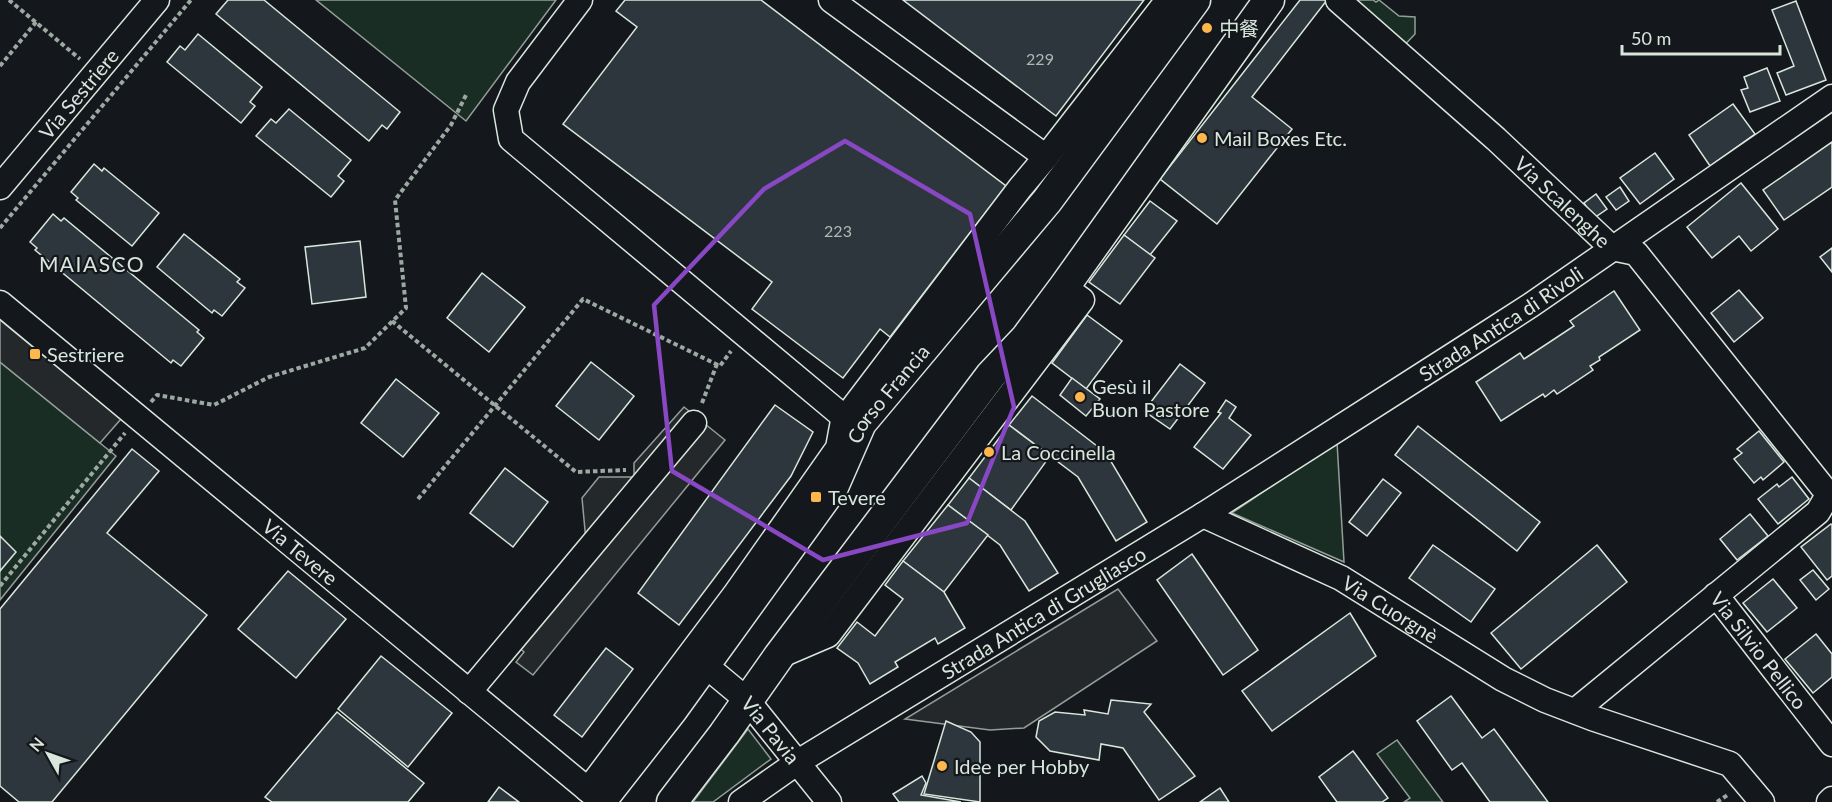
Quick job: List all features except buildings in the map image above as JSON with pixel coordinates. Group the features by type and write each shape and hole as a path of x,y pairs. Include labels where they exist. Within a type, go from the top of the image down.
{"main road":[{"name":"Corso Francia","path":"596,798 705,665 833,487 861,423 1047,201 1195,0"},
{"path":"672,802 779,656 992,375 1026,338 1064,287 1269,0"}],"street":[{"name":"Via Sestriere","path":"0,187 157,0"},
{"name":"Corso Francia","path":"580,0 518,82 507,110 511,139 846,418"},
{"path":"831,0 1046,157"},
{"name":"Corso Francia","path":"596,798 838,448 843,421 1013,197 1168,0"},
{"name":"Via Scalenghe","path":"1338,0 1496,139 1612,248 1636,253 1831,495"},
{"name":"Strada Antica di Rivoli","path":"1345,424 1531,305 1832,98"},
{"name":"Via Tevere","path":"0,303 596,798"},
{"path":"469,692 694,423"},
{"name":"Strada Antica di Grugliasco","path":"741,802 798,762 1203,515 1345,424"},
{"name":"Via Silvio Pellico","path":"1831,495 1818,512 1716,595 1832,744"},
{"name":"Via Cuorgnè","path":"1203,515 1341,578 1503,679 1545,700 1730,764 1740,773 1762,802"},
{"path":"1575,711 1716,595"},
{"name":"Via Pavia","path":"705,665 747,700 829,802"}],"path":[{"path":"9,0 96,73"},
{"path":"0,228 191,0"},
{"path":"0,66 36,22"},
{"path":"0,586 2,580 158,395 214,405 269,377 365,348 406,308 395,200 452,125 466,95"},
{"path":"418,499 583,299 720,366 744,333"},
{"path":"392,321 576,472 601,470"},
{"path":"694,423 717,364"}],"highlighted area":[{"path":"845,141 970,214 1014,407 967,523 823,560 672,471 654,305 764,189"}],"green space":[{"path":"316,0 556,0 466,121"},
{"path":"1338,0 1373,0 1376,2 1379,0 1399,16 1415,17 1415,34 1397,53"},
{"path":"0,362 116,456 0,600"},
{"path":"1337,442 1344,562 1232,513"},
{"path":"748,729 771,759 713,802 693,802"},
{"path":"1397,740 1443,802 1404,802 1410,798 1377,754"}],"shaded area":[{"path":"0,320 121,419 100,443 0,362"},
{"path":"684,407 725,440 533,675 516,662 524,652 508,638 586,541 582,498 599,477 634,477 634,463"},
{"path":"1118,589 1157,641 1024,728 990,730 905,719"}],"place":[{"name":"中餐","path":"1207,28"},
{"name":"Mail Boxes Etc.","path":"1202,138"},
{"name":"Sestriere","path":"35,354"},
{"name":"Gesù il Buon Pastore","path":"1080,397"},
{"name":"La Coccinella","path":"989,452"},
{"name":"Tevere","path":"816,497"},
{"name":"Idee per Hobby","path":"942,766"}],"district":[{"name":"MAIASCO","path":"92,263"}]}
